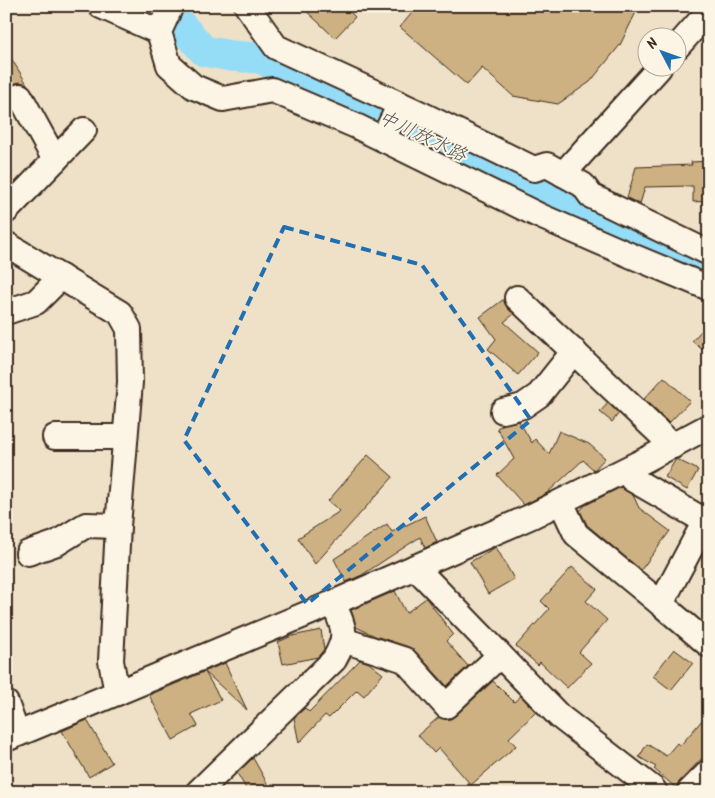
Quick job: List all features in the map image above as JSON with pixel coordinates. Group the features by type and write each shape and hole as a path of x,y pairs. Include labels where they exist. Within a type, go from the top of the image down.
{"street":[{"path":"101,6 158,32"},
{"path":"171,6 158,32 169,65 194,87 223,99 272,90 383,139 540,216 709,288"},
{"path":"247,6 276,47 534,169 547,165 583,185 591,196 709,253"},
{"path":"688,35 709,11"},
{"path":"563,174 649,78"},
{"path":"20,96 55,160"},
{"path":"383,139 400,105"},
{"path":"6,211 84,130"},
{"path":"6,244 120,313 129,330 130,382 118,526 111,662 117,693"},
{"path":"6,312 36,302 61,277"},
{"path":"517,298 673,446"},
{"path":"503,411 523,406 540,395 574,352"},
{"path":"6,703 12,737 332,603 532,516 626,470 709,426"},
{"path":"55,437 125,437"},
{"path":"626,470 632,479 705,521 661,604"},
{"path":"561,502 576,534 709,645"},
{"path":"28,553 57,543 86,525 118,526"},
{"path":"415,566 559,716 655,792"},
{"path":"198,792 334,660 343,645 343,626 332,603"},
{"path":"343,640 405,660 446,706 500,655"},
{"path":"689,792 709,772"}],"highlighted area":[{"path":"284,227 422,265 531,420 307,604 184,440"}],"building":[{"path":"301,6 344,6 355,17 335,38"},
{"path":"418,6 639,6 620,45 590,82 558,104 513,96 482,68 467,85 400,27"},
{"path":"6,50 27,84 20,82 13,84 8,89 6,98"},
{"path":"709,161 709,201 693,202 693,186 645,187 640,204 627,198 636,167 692,165 691,162"},
{"path":"504,299 507,308 514,314 504,322 538,352 518,375 488,349 496,339 480,317"},
{"path":"709,322 709,355 692,341"},
{"path":"664,377 690,401 669,423 644,399"},
{"path":"608,403 619,413 612,422 600,412"},
{"path":"519,421 532,443 535,439 549,454 559,431 589,444 605,458 594,470 583,460 547,493 524,505 497,475 514,459 497,428 504,424"},
{"path":"368,455 393,477 315,564 298,538 340,511 328,501"},
{"path":"676,459 698,470 687,490 665,477"},
{"path":"621,487 633,495 639,508 670,531 641,570 587,525 580,511 584,506"},
{"path":"425,516 437,542 425,548 420,537 362,575 346,582 334,559 387,524 392,532"},
{"path":"496,547 514,579 488,594 470,562"},
{"path":"572,567 597,589 586,601 607,620 579,652 591,663 567,688 540,662 538,665 516,646 549,609 541,601"},
{"path":"395,591 406,613 426,598 453,634 446,641 468,666 447,686 415,651 409,647 375,636 356,627 351,610"},
{"path":"321,630 324,649 318,657 283,664 278,642 292,636"},
{"path":"674,649 693,663 671,690 653,676"},
{"path":"360,660 369,663 383,674 364,696 357,690 329,718 325,715 299,743 294,718 305,708 309,712"},
{"path":"225,663 247,710 205,672 221,700 191,714 198,726 173,740 149,695"},
{"path":"493,681 514,702 521,696 536,712 509,738 516,746 471,785 439,748 434,753 418,735 439,717 449,719 455,716"},
{"path":"709,712 709,751 679,782 676,788 654,769 656,767 639,757 647,744 666,756 677,743 680,746"},
{"path":"87,720 112,763 89,777 62,731"},
{"path":"253,758 272,792 248,792 237,773"}],"waterway":[{"name":"中川放水路","path":"145,6 177,21 204,51 231,56 260,58 705,269"}]}
